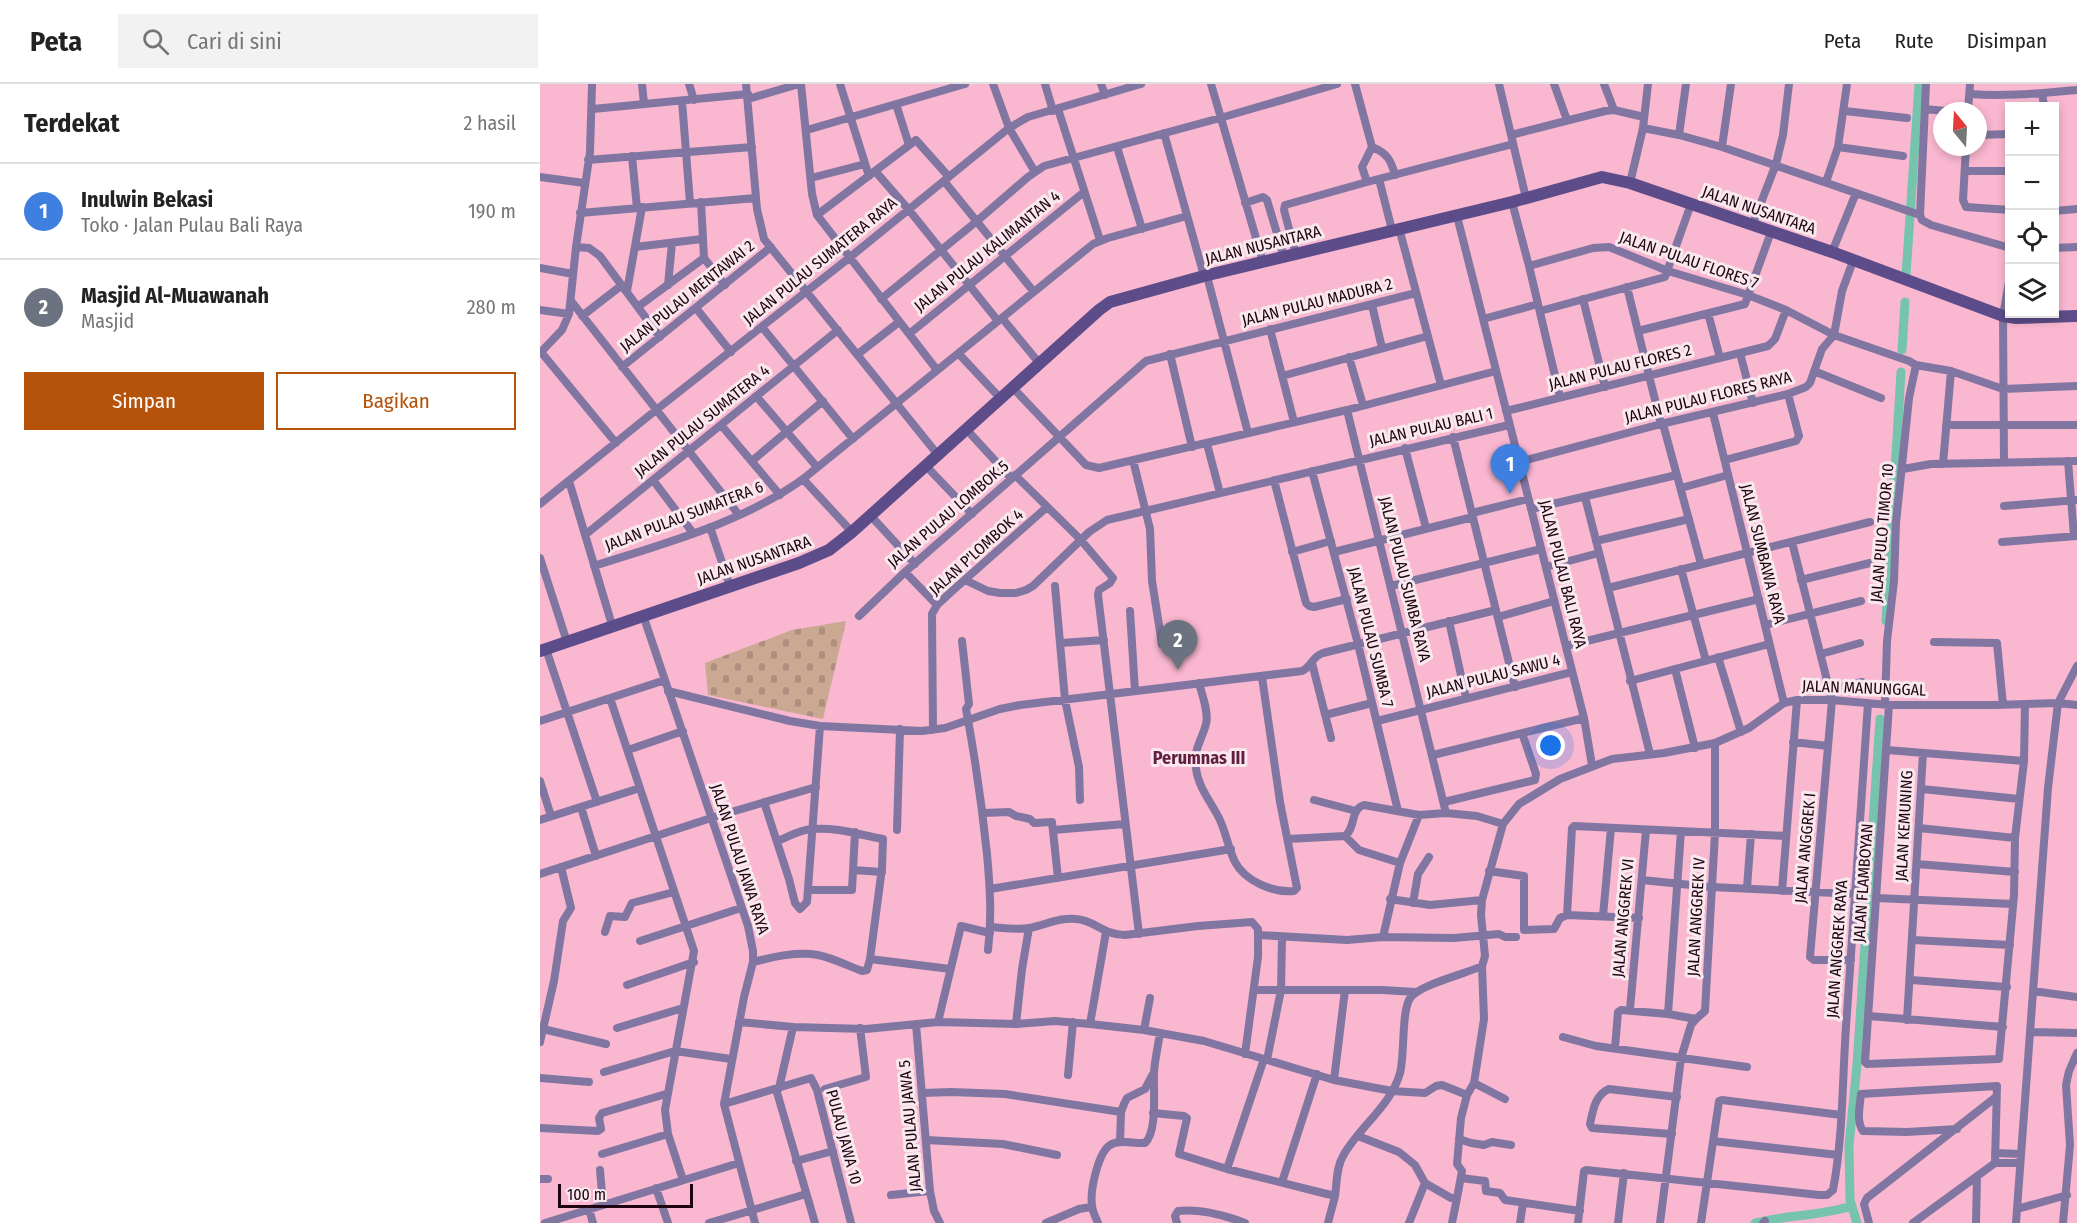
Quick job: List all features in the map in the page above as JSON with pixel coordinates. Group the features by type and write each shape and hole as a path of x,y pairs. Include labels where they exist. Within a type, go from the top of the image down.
{"street":[{"path":"592,84 588,160 569,314 562,330 541,353 616,443"},
{"path":"642,84 644,104"},
{"path":"688,84 694,100"},
{"path":"746,84 756,198 764,239 938,455"},
{"path":"592,109 748,96 800,84 807,130 812,194 817,215 937,370"},
{"path":"840,84 865,164 872,174 909,210 940,251 1040,364"},
{"path":"807,130 896,104 937,88 965,84"},
{"path":"993,84 1009,128 1035,172"},
{"path":"1045,84 1074,158 1100,240 1187,216"},
{"path":"1101,84 1105,95"},
{"name":"JALAN PULAU SUMATERA RAYA","path":"540,504 1009,128 1028,117 1141,84"},
{"path":"1211,84 1263,262"},
{"path":"881,299 1044,166 1220,118 1312,88 1337,84"},
{"path":"1354,84 1372,147 1362,167 1366,182"},
{"path":"1499,84 1526,198"},
{"path":"1554,84 1567,120"},
{"path":"1604,84 1614,110"},
{"path":"1630,183 1644,117 1648,84"},
{"path":"1679,135 1686,84"},
{"path":"1722,147 1731,84"},
{"path":"1752,226 1776,164 1784,135 1790,84"},
{"path":"1826,182 1838,147 1845,111 1847,84"},
{"path":"1917,215 1926,84"},
{"path":"1969,102 1970,84"},
{"path":"1970,94 2029,95 2077,90"},
{"path":"2042,93 2043,102"},
{"path":"682,101 690,203"},
{"path":"896,104 913,143 946,179 977,222 1034,292"},
{"path":"1925,109 1933,110"},
{"path":"1290,256 1285,206 1395,175 1567,120 1614,110 1644,117"},
{"path":"1845,111 1907,118"},
{"path":"1642,128 1679,135 1776,164 1917,215 1931,225 2005,247"},
{"path":"1164,133 1248,433"},
{"path":"1987,135 2005,134"},
{"path":"817,215 913,143"},
{"path":"588,160 752,147"},
{"path":"1117,147 1142,229"},
{"path":"1372,147 1381,150 1391,160 1395,175"},
{"path":"1838,147 1903,156"},
{"path":"582,316 624,288 635,247 639,208 632,156"},
{"path":"1966,156 1964,204 1969,208 2005,210"},
{"path":"811,178 865,164"},
{"path":"1965,171 2005,171"},
{"path":"540,177 584,183"},
{"name":"JALAN NUSANTARA","path":"543,650 822,554 852,532 1110,302 1205,276 1512,202 1602,177 1630,183 1832,252 2003,316 2016,318 2077,316"},
{"path":"1379,179 1416,293 1441,385"},
{"name":"JALAN PULAU KALIMANTAN 4","path":"909,334 1084,192"},
{"path":"1832,252 1856,193"},
{"path":"1245,203 1263,197 1267,200 1290,256"},
{"path":"580,213 756,198"},
{"path":"701,202 704,258 725,285"},
{"path":"1512,202 1560,397"},
{"path":"1483,319 1583,299 1662,278 1668,271 1691,204"},
{"path":"2059,211 2077,209"},
{"name":"JALAN PULAU BALI RAYA","path":"1456,216 1584,718 1592,765"},
{"path":"1638,331 1743,305 1747,302 1772,232"},
{"path":"635,247 702,239"},
{"name":"JALAN PULAU SUMATERA 6","path":"594,566 693,533 754,509 780,495 1100,240"},
{"path":"668,285 672,243"},
{"path":"576,247 589,248 594,252 639,306 660,337"},
{"name":"JALAN PULAU MENTAWAI 2","path":"622,367 771,247"},
{"name":"JALAN PULAU FLORES 7","path":"1529,266 1602,247 1618,251 1668,271 1748,295 1786,310 1834,335 1912,363 1950,370 2003,389"},
{"path":"2059,248 2077,247"},
{"path":"639,306 704,258"},
{"name":"JALAN PULAU FLORES RAYA","path":"1519,462 1788,394 1806,387 1822,348 1834,335 1842,291 1853,261"},
{"path":"540,267 573,274"},
{"path":"1627,287 1649,377 1701,564"},
{"name":"JALAN PULAU MADURA 2","path":"1170,354 1416,293"},
{"path":"1583,299 1605,387"},
{"path":"570,301 739,515"},
{"path":"1372,305 1382,348"},
{"path":"2004,462 2003,316 2005,305"},
{"path":"696,308 731,352"},
{"path":"540,310 569,314"},
{"name":"JALAN PULAU FLORES 2","path":"1506,411 1768,346 1772,343 1786,310"},
{"path":"1708,313 1720,358"},
{"path":"858,354 899,322"},
{"path":"762,327 853,439"},
{"path":"1270,329 1294,422"},
{"name":"JALAN PULAU SUMATERA 4","path":"585,535 838,330"},
{"path":"1282,376 1428,336"},
{"path":"1740,353 1753,403"},
{"path":"959,354 1001,399"},
{"path":"1170,354 1192,447"},
{"name":"JALAN PULAU LOMBOK.5","path":"859,616 905,572 1139,366 1146,361 1170,354"},
{"path":"1349,357 1363,405"},
{"name":"JALAN PULO TIMOR 10","path":"1880,704 1894,581 1896,523 1912,363"},
{"path":"1943,464 1950,370"},
{"path":"1013,388 1078,458 1092,467 1099,468 1208,444 1496,371"},
{"path":"1814,371 1881,398"},
{"path":"2003,389 2077,386"},
{"path":"1725,460 1796,441 1799,436 1788,394"},
{"path":"756,396 817,467"},
{"path":"752,461 823,401"},
{"name":"JALAN PULAU SUMBA RAYA","path":"1347,410 1446,813"},
{"name":"JALAN SUMBAWA RAYA","path":"1713,413 1784,703"},
{"name":"JALAN PULAU BALI 1","path":"964,580 988,591 1016,593 1026,590 1080,539 1098,524 1107,520 1509,424"},
{"path":"1946,425 2077,424"},
{"path":"721,425 780,495"},
{"path":"967,430 1013,477 1080,539 1113,578 1110,583 1099,590 1098,595 1139,934"},
{"path":"1452,437 1515,687"},
{"path":"1208,444 1220,493"},
{"path":"1405,448 1426,528"},
{"path":"1133,460 1151,541 1152,580 1162,644"},
{"path":"1903,469 1943,464 2073,461 2075,536 2002,542"},
{"path":"926,465 972,514"},
{"name":"JALAN PULAU SUMBA 7","path":"1312,471 1347,599 1398,812"},
{"path":"1681,488 1728,475"},
{"path":"1531,509 1677,476"},
{"path":"803,478 852,532"},
{"path":"653,480 693,533"},
{"path":"1274,480 1303,597 1309,606 1314,607 1347,599"},
{"path":"569,481 612,625"},
{"path":"1585,497 1650,754"},
{"path":"1334,552 1528,499"},
{"path":"2004,506 2074,500"},
{"name":"JALAN P'LOMBOK 4","path":"933,730 931,620 937,605 1047,507"},
{"path":"870,515 915,564"},
{"path":"1596,541 1689,519"},
{"path":"1608,588 1870,522"},
{"path":"710,526 730,586"},
{"path":"1292,552 1331,541"},
{"path":"1792,542 1832,700"},
{"path":"1391,586 1541,549"},
{"path":"1545,567 1599,553"},
{"path":"540,558 567,642"},
{"path":"1801,580 1870,563"},
{"path":"1681,569 1706,661"},
{"path":"905,572 937,605"},
{"path":"1056,586 1065,700 1078,767 1080,800"},
{"path":"1566,646 1758,599"},
{"path":"668,691 820,726 933,730 1000,709 1302,671 1307,669 1318,654 1449,621 1554,601"},
{"path":"1765,626 1861,601"},
{"path":"1130,611 1135,691"},
{"name":"JALAN PULAU JAWA RAYA","path":"643,615 683,730 751,942 753,962 731,1059 724,1104 755,1223"},
{"path":"1449,621 1466,698"},
{"path":"1061,643 1104,640"},
{"path":"962,641 968,719 982,813 990,889 991,930 987,950"},
{"path":"1934,642 1997,643 2002,705"},
{"path":"1821,654 1860,643"},
{"path":"1630,681 1770,644"},
{"path":"543,650 567,712 597,802"},
{"path":"1718,657 1741,732"},
{"path":"1312,663 1331,738"},
{"path":"2016,1223 2048,788 2058,703 2077,666"},
{"path":"1675,669 1695,748"},
{"name":"JALAN PULAU SAWU 4","path":"1377,722 1572,672"},
{"path":"1199,683 1206,712 1206,723 1198,740 1195,758 1201,787 1223,826 1240,869 1260,884 1280,890 1294,891 1297,888 1274,770 1262,677"},
{"path":"540,721 665,680"},
{"path":"1829,690 1862,682"},
{"path":"610,698 694,951 694,962 666,1095 665,1119 683,1180"},
{"path":"1782,891 1797,700"},
{"name":"JALAN MANUNGGAL","path":"1503,824 1519,804 1560,778 1623,756 1695,748 1715,743 1759,722 1784,703 1797,700 1880,704 2058,703 2077,705"},
{"name":"JALAN ANGGREK I","path":"1832,700 1811,958 1851,960"},
{"path":"1325,715 1372,703"},
{"name":"JALAN FLAMBOYAN","path":"1880,704 1887,750 1865,1064 1997,1060 2000,1054 2003,1027"},
{"name":"JALAN ANGGREK RAYA","path":"1707,1184 1827,1195 1833,1190 1838,1155 1856,894 1880,704"},
{"path":"1869,1016 2003,1027 2015,872 2014,838 2024,760 2025,704"},
{"path":"1432,755 1584,718"},
{"path":"764,802 797,908 802,908 807,902 820,726"},
{"path":"897,830 900,729"},
{"path":"628,750 683,730"},
{"path":"1444,802 1535,780 1536,774 1522,733"},
{"path":"1793,742 1828,746"},
{"name":"JALAN ANGGREK IV","path":"1696,1018 1705,1011 1706,1003 1715,832 1715,743"},
{"path":"1887,750 2024,760"},
{"name":"JALAN KEMUNING","path":"1907,1020 1923,753"},
{"path":"540,781 551,816"},
{"path":"540,874 656,835 816,787"},
{"path":"540,820 640,788"},
{"path":"1922,789 2019,799"},
{"path":"1314,801 1356,811"},
{"path":"1288,838 1345,836 1351,831 1359,806 1364,805 1419,815 1446,813 1477,816 1503,824 1482,900 1481,915 1485,956 1482,966 1484,1019 1474,1083 1467,1095 1461,1118 1457,1164 1462,1169 1452,1223"},
{"path":"581,807 596,855"},
{"path":"982,813 1011,812 1016,816 1030,819 1034,823 1052,822 1058,878"},
{"path":"1383,936 1400,862 1419,815"},
{"path":"1053,830 1125,824"},
{"path":"1567,915 1572,827 1786,836"},
{"path":"753,962 808,954 831,959 862,971 867,970 870,959 882,872 884,839 867,837 855,832 811,828 777,841"},
{"path":"1603,916 1611,828"},
{"path":"1919,828 2014,838"},
{"name":"JALAN ANGGREK VI","path":"1630,1009 1647,830"},
{"path":"1668,1014 1681,831"},
{"path":"808,890 851,891 855,832"},
{"path":"1747,888 1751,834"},
{"path":"1345,836 1359,850 1400,862"},
{"path":"990,889 1231,849"},
{"path":"1413,903 1418,874 1429,857"},
{"path":"1917,864 2015,872"},
{"path":"540,1042 544,1008 554,981 562,921 571,908 561,867"},
{"path":"853,870 882,872"},
{"path":"1489,871 1524,876 1524,930 1554,929 1560,918 1567,915 1639,918"},
{"path":"1642,880 1782,891 1856,894"},
{"path":"605,932 610,916 626,917 633,902 674,892"},
{"path":"1876,898 2013,904"},
{"path":"1390,899 1430,905 1482,900"},
{"path":"640,942 741,908"},
{"path":"938,1022 960,926 991,930 1029,928 1076,919 1091,923 1113,935 1248,922 1256,925 1258,935 1254,990 1245,1054"},
{"path":"1016,1024 1029,928"},
{"path":"1090,1024 1106,932"},
{"path":"1258,935 1347,940 1383,936 1454,938 1499,934 1505,937 1516,937"},
{"path":"1227,1169 1265,1060 1281,990 1282,937"},
{"path":"1912,940 2010,945"},
{"path":"870,959 950,969"},
{"path":"627,985 694,962"},
{"path":"1254,990 1416,992 1482,966"},
{"path":"1911,980 2007,987"},
{"path":"1334,1080 1345,990"},
{"path":"2033,991 2077,997"},
{"path":"1328,1223 1340,1162 1392,1091 1399,1076 1406,1005 1416,992"},
{"path":"1144,1030 1150,998"},
{"path":"617,1028 683,1008"},
{"path":"1615,1048 1618,1011 1630,1009 1696,1018 1691,1025 1682,1058 1660,1223"},
{"path":"739,1022 793,1027 860,1028 938,1022 1016,1024 1073,1022 1144,1030 1204,1041 1334,1080 1392,1091 1425,1093 1442,1085 1467,1095"},
{"path":"1068,1075 1073,1022"},
{"name":"JALAN PULAU JAWA 5","path":"916,1024 930,1191 939,1223"},
{"path":"793,1027 778,1088 814,1223"},
{"path":"825,1089 866,1077 860,1028"},
{"path":"543,1029 606,1044"},
{"path":"2031,1032 2077,1033"},
{"path":"1098,1223 1091,1207 1096,1172 1101,1158 1110,1144 1141,1143 1148,1140 1153,1113 1154,1071 1160,1033"},
{"path":"1563,1037 1596,1046 1747,1067"},
{"path":"604,1072 675,1051 731,1059"},
{"path":"2063,1223 2070,1145 2066,1085 2068,1071 2077,1053"},
{"path":"1120,1142 1121,1112 1127,1098 1145,1089 1154,1071"},
{"path":"1282,1182 1317,1074"},
{"path":"540,1078 589,1082"},
{"name":"PULAU JAWA 10","path":"724,1104 811,1078 817,1090 851,1223"},
{"path":"1474,1083 1505,1098"},
{"path":"1913,1223 1977,1176 1995,1158 1997,1088 1995,1086 1861,1094 1859,1123 1863,1131 1907,1132 1957,1129"},
{"path":"1672,1134 1592,1128 1590,1125 1594,1105 1605,1090 1615,1089 1677,1097"},
{"path":"923,1093 1005,1094 1121,1112"},
{"path":"540,1128 598,1131 601,1129 599,1118 602,1113 666,1095"},
{"path":"1869,1223 1864,1204 1867,1198 1996,1097"},
{"path":"1701,1223 1717,1103 1722,1100 1841,1115"},
{"path":"1153,1113 1186,1118 1179,1154 1227,1169 1335,1196"},
{"path":"602,1154 668,1134"},
{"path":"1358,1136 1406,1157 1418,1170 1425,1183 1451,1198 1457,1198"},
{"path":"1459,1139 1484,1145 1492,1142 1511,1145"},
{"path":"926,1140 1003,1144 1057,1155"},
{"path":"1713,1142 1838,1155"},
{"path":"796,1161 833,1151"},
{"path":"1995,1158 2020,1158"},
{"path":"545,1223 739,1163"},
{"path":"600,1170 603,1204"},
{"path":"1578,1223 1585,1170 1707,1184"},
{"path":"1618,1223 1624,1173"},
{"path":"1976,1223 1977,1176"},
{"path":"1461,1178 1485,1181 1486,1191 1500,1193 1505,1200 1580,1210"},
{"path":"1409,1223 1425,1183"},
{"path":"656,1188 668,1223"},
{"path":"891,1195 930,1191"},
{"path":"709,1223 806,1194"},
{"path":"2017,1209 2067,1195"},
{"path":"1520,1223 1523,1203"},
{"path":"1046,1223 1079,1209 1091,1207"},
{"path":"589,1209 593,1223"},
{"path":"1176,1223 1175,1216 1178,1211 1191,1210 1245,1223"}],"green space":[{"path":"846,621 823,719 708,695 705,663 792,630"}],"waterway":[{"path":"1906,275 1919,84"},
{"path":"1902,350 1905,302"},
{"path":"1886,621 1901,372"},
{"path":"1857,1223 1850,1200 1849,1146 1857,1065 1880,719"},
{"path":"1755,1223 1852,1206"}],"place":[{"name":"Inulwin Bekasi","path":"1510,494"},
{"name":"Masjid Al-Muawanah","path":"1178,670"}],"district":[{"name":"Perumnas III","path":"1199,758"}]}
